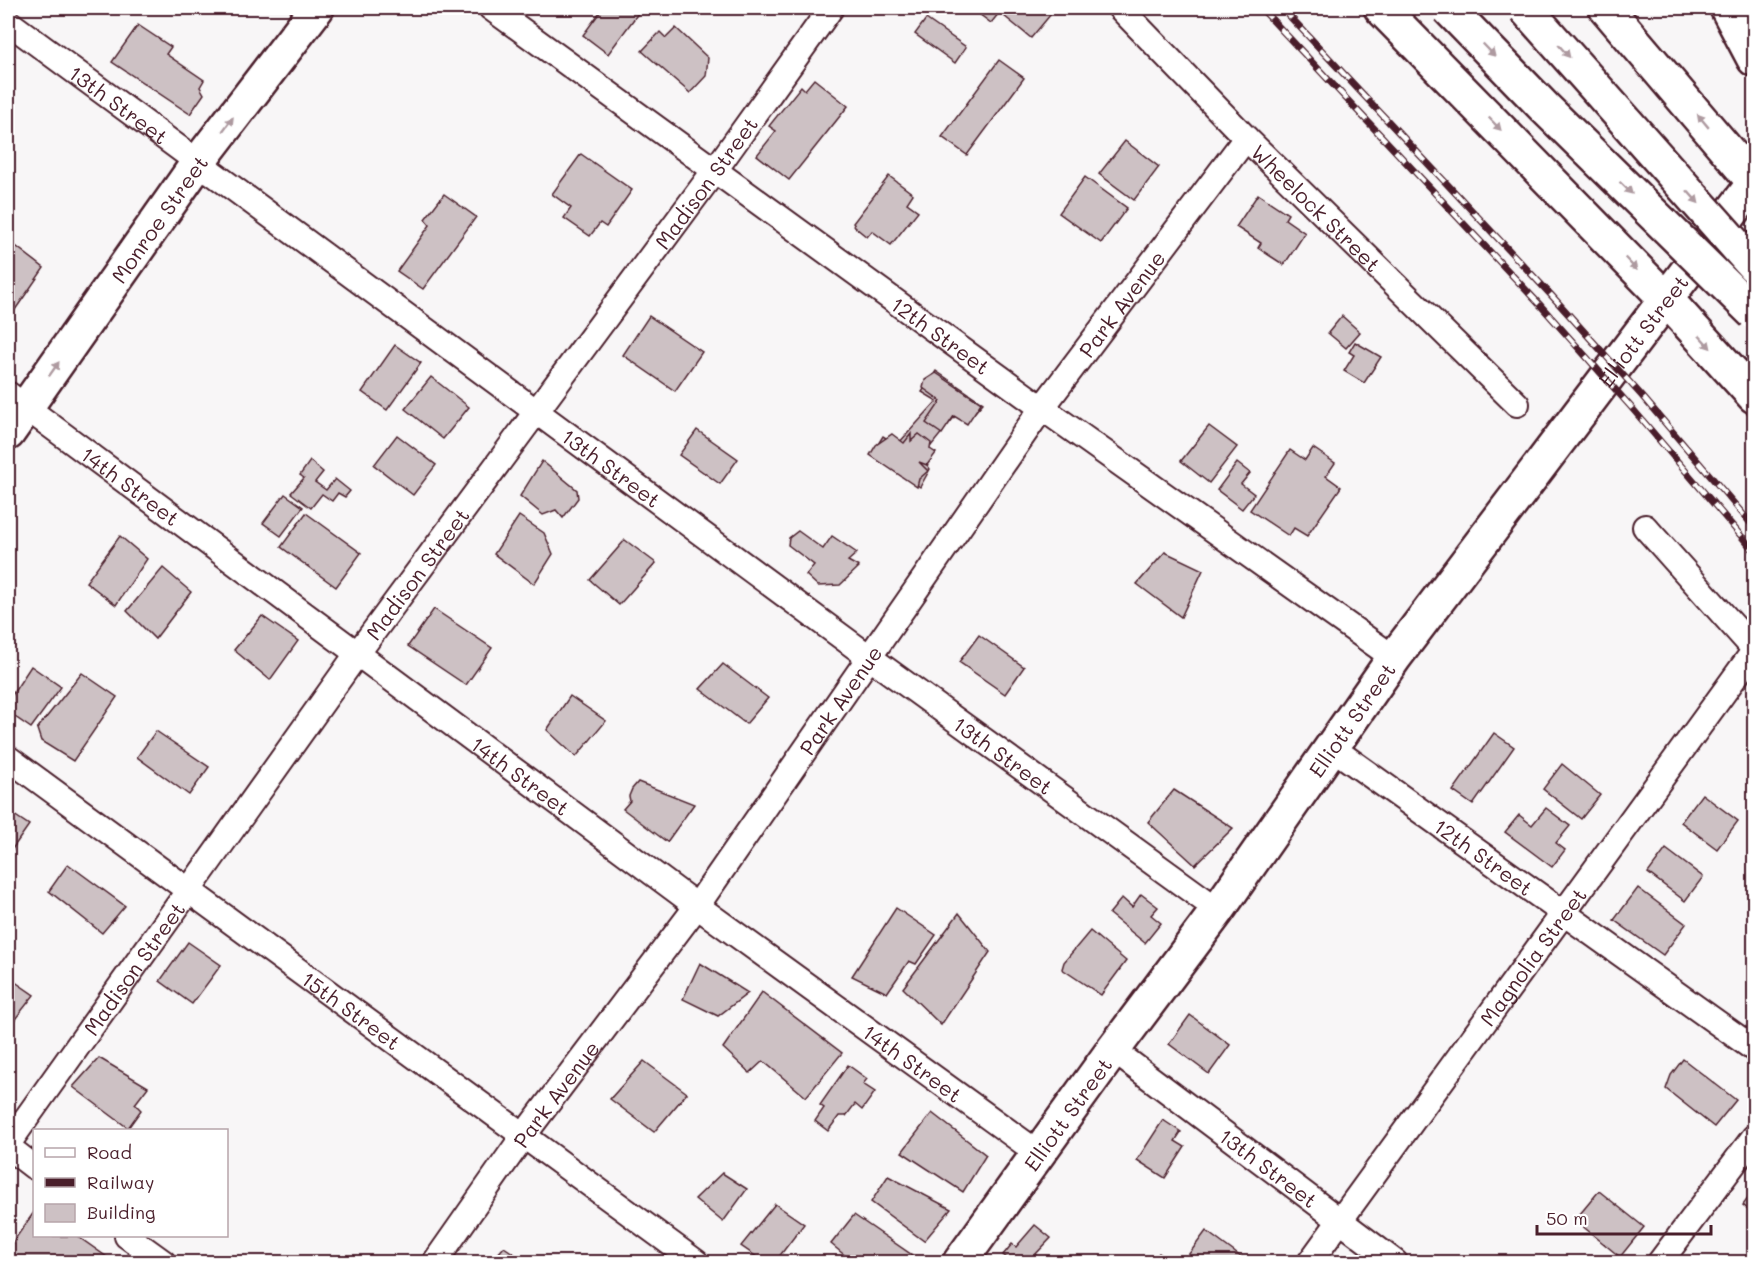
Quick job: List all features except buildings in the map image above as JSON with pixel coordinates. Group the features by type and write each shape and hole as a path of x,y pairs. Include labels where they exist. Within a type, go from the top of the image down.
{"main road":[{"name":"Monroe Street","path":"14,412 197,164 317,8"},
{"path":"1381,8 1666,299 1755,396"},
{"path":"1448,8 1545,108 1755,313"},
{"path":"1525,8 1755,266"},
{"path":"1606,8 1755,182"},
{"path":"1727,8 1755,59"},
{"name":"Elliott Street","path":"960,1263 1113,1050 1218,910 1394,658 1755,182"}],"street":[{"name":"12th Street","path":"491,8 1042,408 1394,658"},
{"name":"Madison Street","path":"8,1146 188,889 357,654 537,413 831,8"},
{"name":"Wheelock Street","path":"1120,8 1246,138 1517,404"},
{"name":"13th Street","path":"8,22 197,164 1218,910"},
{"name":"Park Avenue","path":"435,1263 524,1135 697,906 1042,408 1246,138"},
{"name":"14th Street","path":"14,412 357,654 697,906 1038,1153"},
{"path":"1645,527 1755,650"},
{"name":"Magnolia Street","path":"1310,1263 1755,650"},
{"name":"12th Street","path":"1331,747 1755,1049"},
{"name":"15th Street","path":"8,758 696,1263"},
{"name":"13th Street","path":"1113,1050 1395,1263"},
{"path":"1660,1263 1755,1137"},
{"path":"8,1146 33,1166"},
{"path":"128,1237 163,1263"}],"railway":[{"path":"1261,8 1541,306 1754,551"},
{"path":"1282,8 1552,296 1642,396 1754,527"}]}
